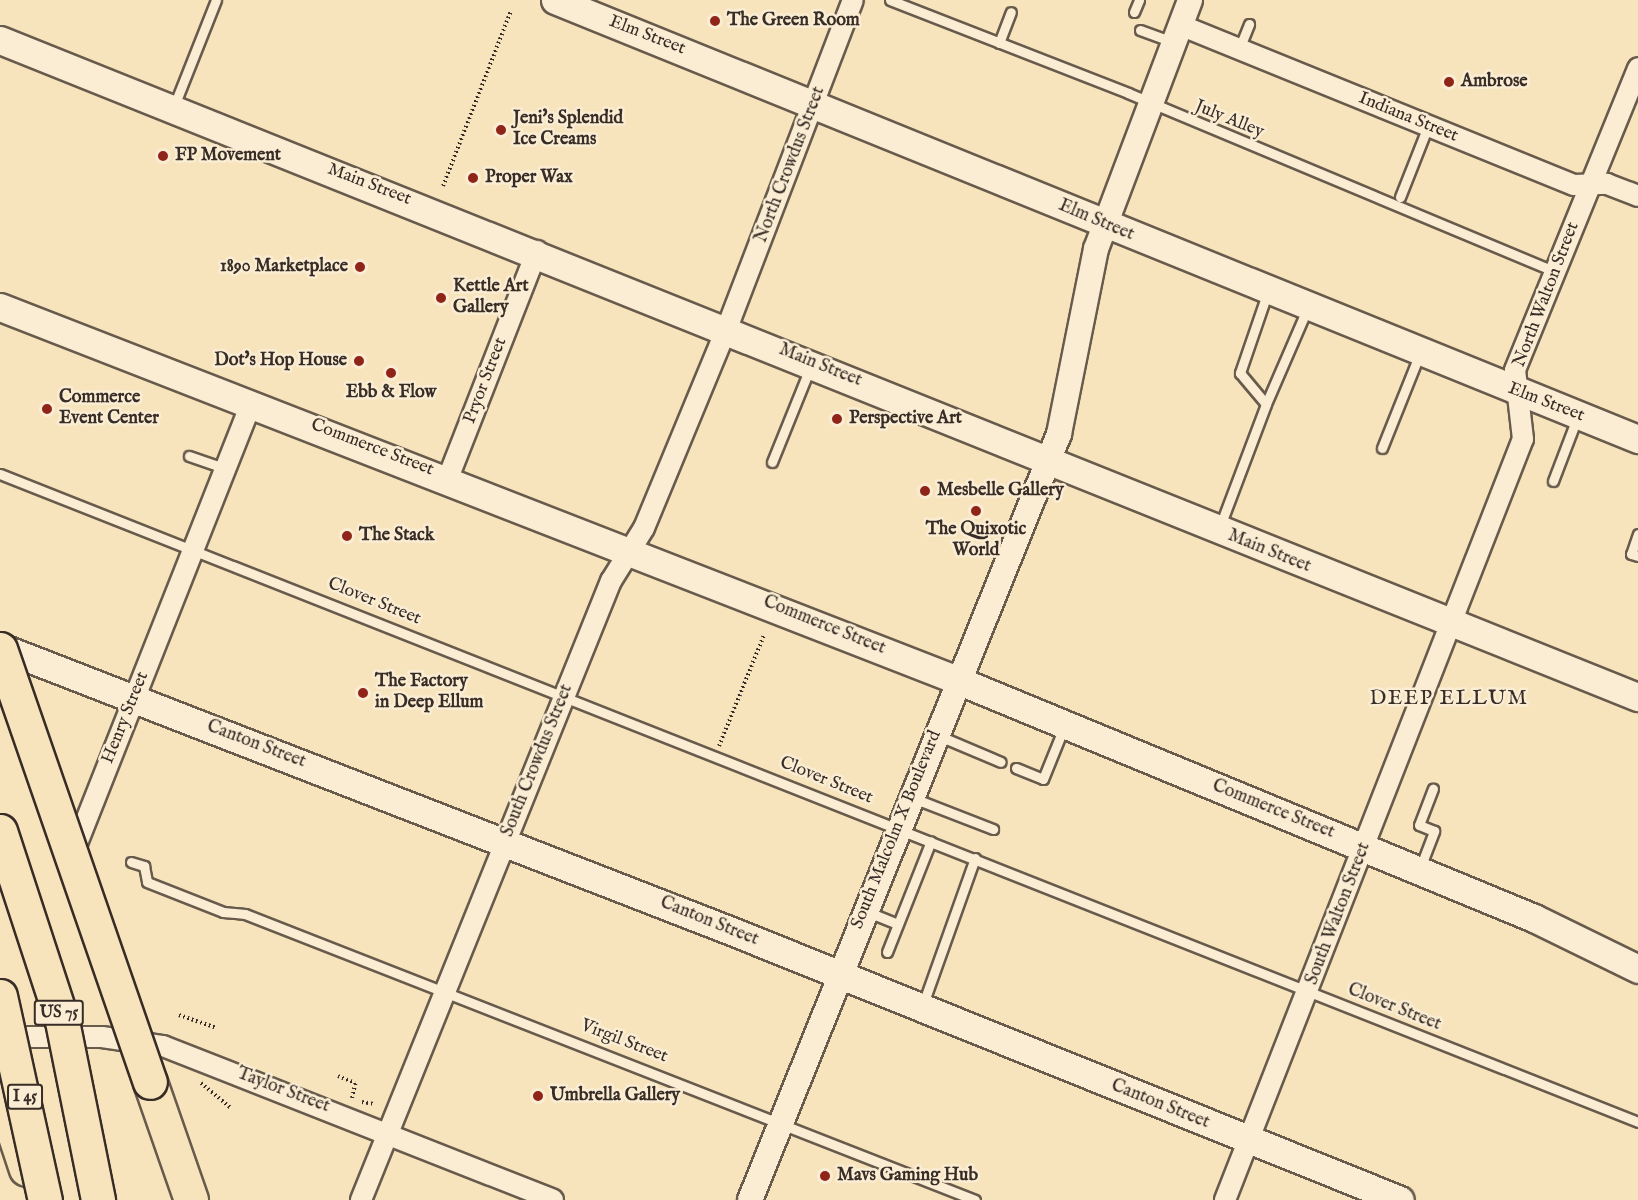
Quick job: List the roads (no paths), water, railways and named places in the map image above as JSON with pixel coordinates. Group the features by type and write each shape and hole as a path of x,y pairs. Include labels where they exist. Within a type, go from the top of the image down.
{"highway":[{"path":"4,646 191,1200"},
{"name":"US 75","path":"0,831 62,1021 98,1200"},
{"name":"I 45","path":"0,996 45,1200"},
{"path":"150,1082 178,1200"},
{"path":"0,1091 36,1200"}],"main road":[{"name":"Elm Street","path":"555,0 816,103 1308,308 1638,439"},
{"name":"Main Street","path":"0,39 537,251 1451,626 1638,697"},
{"name":"Commerce Street","path":"0,307 631,549 957,680 1419,870 1638,969"},
{"name":"Canton Street","path":"4,646 505,842 1400,1200"}],"street":[{"name":"North Crowdus Street","path":"727,328 816,103 853,0"},
{"name":"South Malcolm X Boulevard","path":"750,1200 957,680 1059,434 1104,224 1190,0"},
{"name":"Indiana Street","path":"1177,34 1239,49 1574,185 1591,184 1638,196"},
{"name":"North Walton Street","path":"1451,626 1523,439 1515,370 1638,68"},
{"name":"Pryor Street","path":"448,478 537,251"},
{"name":"South Crowdus Street","path":"361,1200 611,581 631,549 727,328"},
{"name":"Henry Street","path":"124,1038 70,888 69,868 252,402"},
{"name":"South Walton Street","path":"1225,1200 1451,626"},
{"name":"Taylor Street","path":"0,1037 124,1038 163,1046 388,1132 553,1200"}],"lane":[{"path":"173,108 216,0"},
{"name":"July Alley","path":"890,0 1149,103 1555,272"},
{"path":"1134,12 1138,0"},
{"path":"999,43 1011,12"},
{"path":"1239,49 1249,24"},
{"path":"1140,30 1177,34"},
{"path":"1400,197 1428,126"},
{"path":"1266,404 1240,373 1268,291"},
{"path":"1218,531 1266,404 1308,308"},
{"path":"1382,448 1419,353"},
{"path":"772,462 812,363"},
{"path":"1553,481 1578,416"},
{"path":"189,456 227,469"},
{"name":"Clover Street","path":"0,474 196,549 1638,1122"},
{"path":"1638,534 1631,554 1638,556"},
{"path":"1016,768 1043,778 1065,724"},
{"path":"935,735 1001,762"},
{"path":"1419,870 1434,831 1419,825 1433,789"},
{"path":"910,797 993,829"},
{"path":"887,952 931,841"},
{"path":"921,1009 975,858"},
{"name":"Virgil Street","path":"131,862 144,866 147,882 223,912 259,919 782,1121 975,1200"},
{"path":"865,911 898,924"}],"place":[{"name":"The Green Room","path":"715,21"},
{"name":"Ambrose","path":"1449,82"},
{"name":"Jeni's Splendid Ice Creams","path":"501,130"},
{"name":"FP Movement","path":"163,156"},
{"name":"Proper Wax","path":"473,178"},
{"name":"1890 Marketplace","path":"360,267"},
{"name":"Kettle Art Gallery","path":"441,298"},
{"name":"Dot's Hop House","path":"359,361"},
{"name":"Ebb & Flow","path":"391,373"},
{"name":"Commerce Event Center","path":"47,409"},
{"name":"Perspective Art","path":"837,419"},
{"name":"Mesbelle Gallery","path":"925,491"},
{"name":"The Quixotic World","path":"976,511"},
{"name":"The Stack","path":"347,536"},
{"name":"The Factory in Deep Ellum","path":"363,693"},
{"name":"Umbrella Gallery","path":"538,1096"},
{"name":"Mavs Gaming Hub","path":"825,1176"}],"district":[{"name":"DEEP ELLUM","path":"1449,699"}]}
